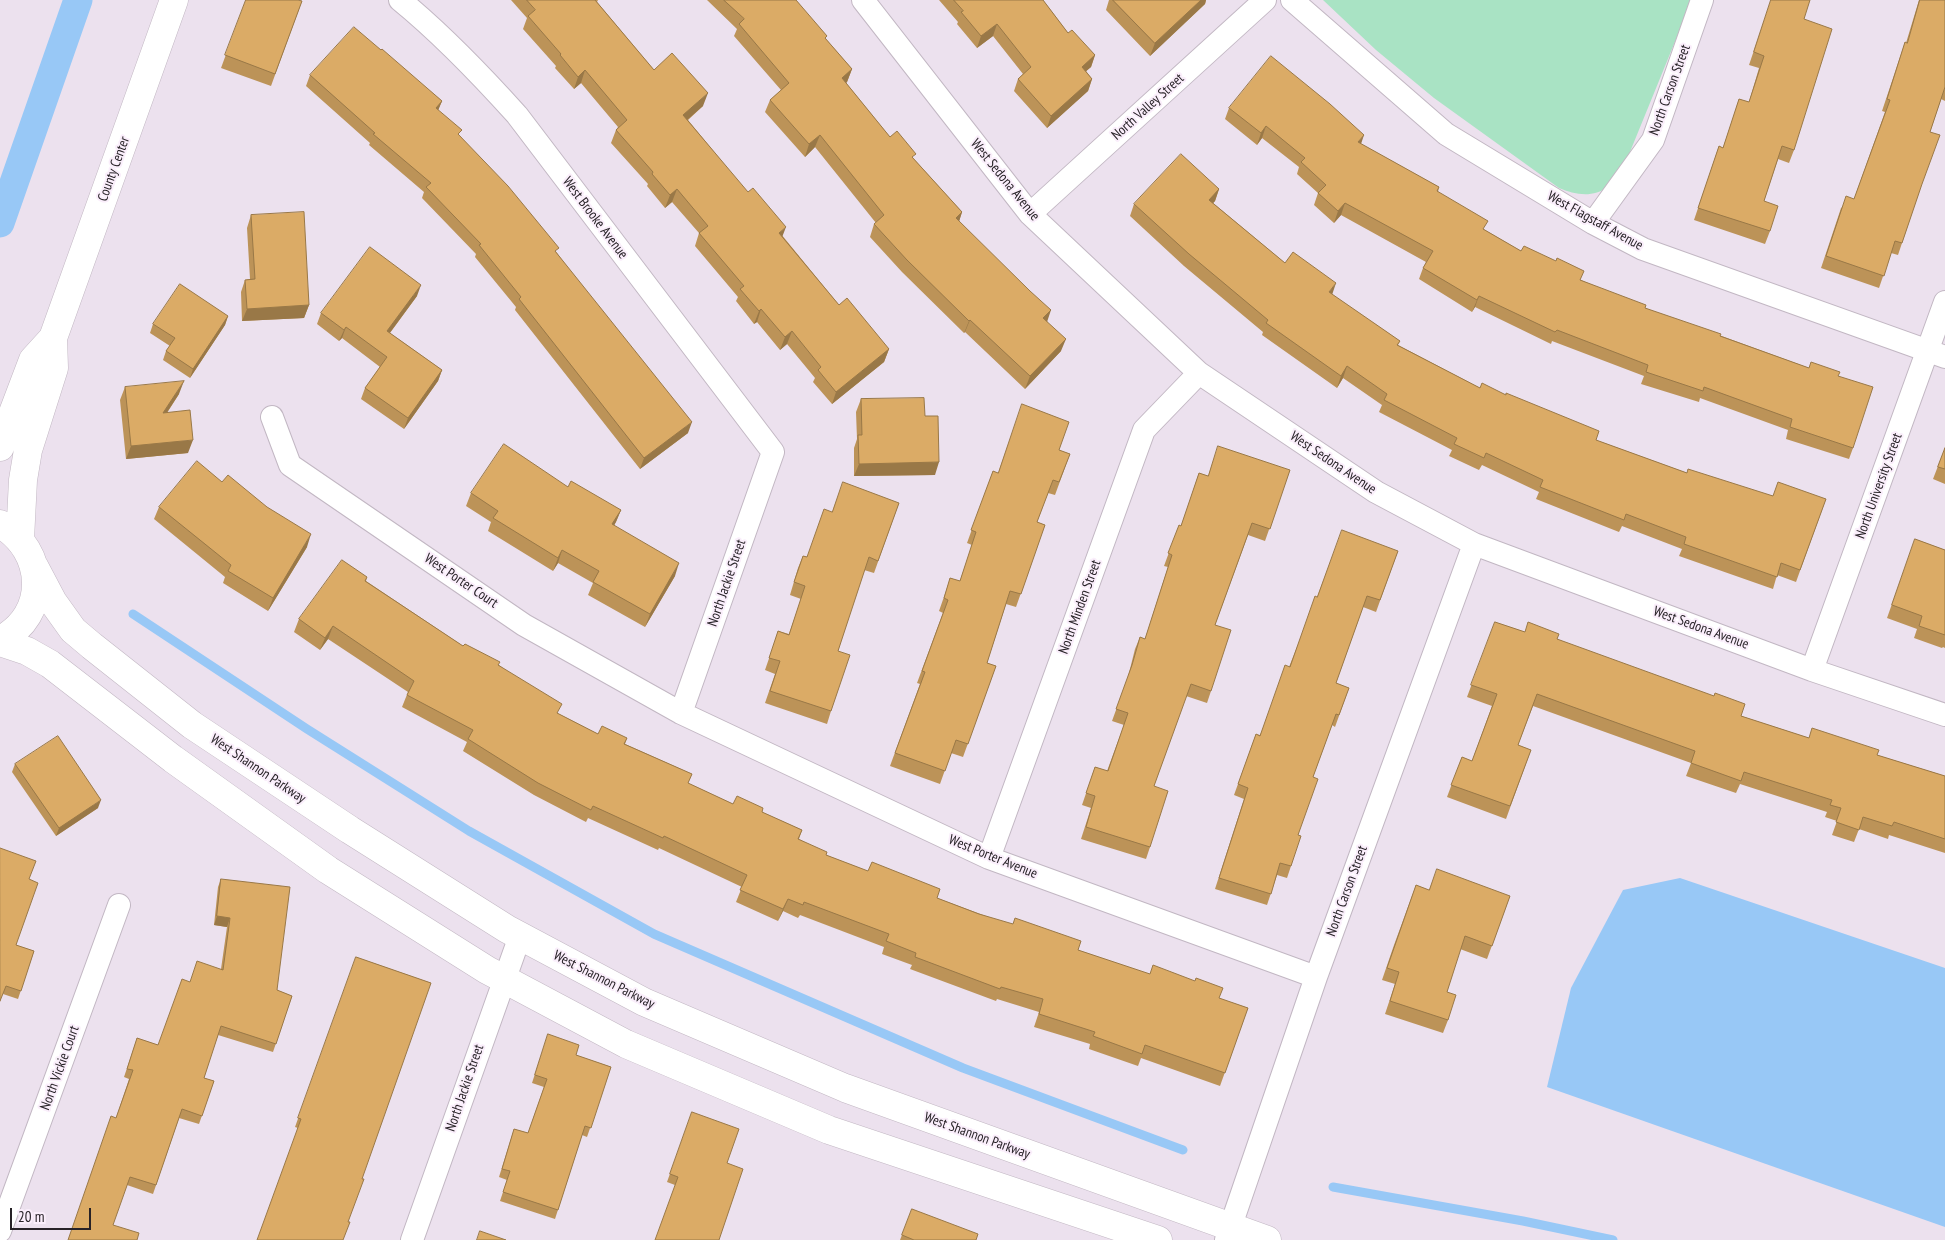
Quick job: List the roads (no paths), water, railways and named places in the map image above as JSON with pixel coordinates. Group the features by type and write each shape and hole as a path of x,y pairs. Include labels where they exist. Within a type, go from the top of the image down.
{"street":[{"name":"County Center","path":"10,532 34,429 54,368 53,338 174,0"},
{"name":"West Brooke Avenue","path":"400,0 480,72 517,116 773,452"},
{"name":"West Sedona Avenue","path":"863,0 1030,214 1199,373 1376,492 1474,544 1812,670 1945,715"},
{"name":"North Valley Street","path":"1030,214 1265,0"},
{"name":"West Flagstaff Avenue","path":"1292,0 1446,134 1593,223 1643,249 1936,354"},
{"name":"North Carson Street","path":"1593,223 1653,140 1702,0"},
{"name":"North University Street","path":"1812,670 1936,354 1945,302"},
{"name":"County Center","path":"0,447 33,360 53,338"},
{"name":"North Minden Street","path":"990,858 1144,430 1199,373"},
{"name":"West Porter Court","path":"272,417 290,465 524,625 681,713"},
{"name":"North Jackie Street","path":"681,713 773,452"},
{"name":"West Shannon Parkway","path":"10,532 29,552 34,566 53,602 73,630 92,646 192,725 350,830 520,936 644,1002 845,1088 1228,1234 1267,1240"},
{"name":"North Carson Street","path":"1228,1234 1316,977 1474,544"},
{"path":"0,641 17,628 31,608 37,584 34,566"},
{"path":"0,641 22,648 50,664 173,759 328,870 487,970 626,1044 829,1130 1158,1240"},
{"name":"West Porter Avenue","path":"681,713 990,858 1316,977"},
{"name":"North Vickie Court","path":"0,1231 119,905"},
{"name":"North Jackie Street","path":"412,1240 520,936"}],"water":[{"path":"1680,878 1945,968 1945,1227 1547,1087 1571,988 1623,890"}],"waterway":[{"path":"0,223 78,0"},
{"path":"133,614 307,729 469,831 654,934 963,1068 1183,1150"},
{"path":"1333,1187 1523,1221 1613,1240"}]}
